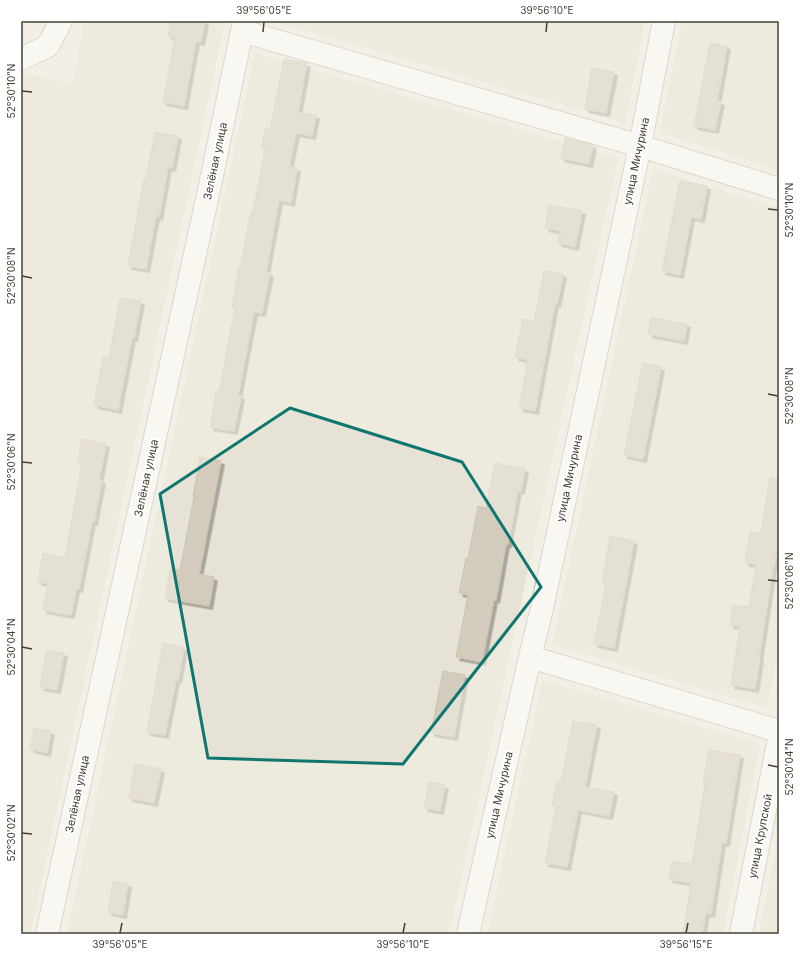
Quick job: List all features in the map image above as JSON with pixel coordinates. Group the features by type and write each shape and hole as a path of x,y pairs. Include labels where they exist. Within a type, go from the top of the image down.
{"street":[{"path":"21,58 48,46 60,21"},
{"name":"улица Мичурина","path":"468,934 544,600 640,146 664,21"},
{"path":"243,26 779,189"},
{"name":"Зелёная улица","path":"47,934 212,176 243,26"},
{"path":"530,657 779,731"},
{"name":"улица Крупской","path":"741,934 779,738"}],"highlighted area":[{"path":"290,408 462,462 541,587 403,764 208,758 160,494"}],"shaded area":[{"path":"84,21 225,21 30,934 21,934 21,370"},
{"path":"273,21 645,21 625,123"},
{"path":"682,21 779,21 779,170 660,133"},
{"path":"255,53 618,158 449,934 67,934"},
{"path":"21,73 73,83 21,370"},
{"path":"653,169 779,208 779,647 767,708 552,645"},
{"path":"543,680 760,744 723,934 487,934"},
{"path":"779,833 779,934 759,934"}],"building":[{"path":"171,21 205,21 201,42 196,41 184,106 163,102 175,37 168,36"},
{"path":"710,43 727,46 717,101 721,102 715,130 694,126"},
{"path":"284,59 307,63 298,112 316,115 312,136 296,133 289,167 297,168 291,203 279,200 266,272 270,273 262,313 254,312 238,395 241,396 234,431 210,427 216,391 219,392 235,308 232,308 239,267 240,268 251,211 253,212 265,149 262,148 265,129 270,130"},
{"path":"592,68 614,72 606,113 585,109"},
{"path":"155,132 178,136 172,168 168,167 159,217 156,216 146,269 128,266 144,179 146,180"},
{"path":"565,138 593,145 589,164 561,158"},
{"path":"680,181 707,186 701,219 691,217 680,275 662,271"},
{"path":"549,205 582,211 575,247 558,243 561,231 545,228"},
{"path":"544,271 563,274 557,304 555,303 535,411 519,408 528,360 515,357 523,319 534,321"},
{"path":"120,298 141,301 134,338 132,337 118,410 94,405 103,357 109,358"},
{"path":"651,318 687,324 684,341 648,334"},
{"path":"643,363 661,367 643,459 624,455"},
{"path":"82,439 106,444 99,480 102,480 94,522 92,521 79,589 76,589 71,615 43,610 48,583 38,582 43,553 65,558 82,463 78,462"},
{"path":"200,457 221,461 199,574 214,577 209,606 165,598 170,569 180,570"},
{"path":"495,463 525,469 521,491 518,490 508,544 506,544 496,600 494,599 482,662 456,657 468,595 459,593 466,558 468,559 478,506 486,508"},
{"path":"770,477 779,478 779,538 773,567 755,689 731,685 740,626 730,625 733,605 749,607 756,564 745,563 750,532 761,534"},
{"path":"610,536 634,541 614,648 594,644 606,585 602,584"},
{"path":"163,643 184,647 165,735 147,732"},
{"path":"47,650 64,653 57,690 40,687"},
{"path":"443,671 465,675 454,737 431,733"},
{"path":"573,721 597,725 585,787 614,792 609,816 578,810 567,867 545,863 556,806 552,805 557,782 561,782"},
{"path":"34,728 51,731 47,753 30,749"},
{"path":"709,750 740,755 726,843 722,842 711,914 706,913 702,934 683,934 691,883 669,879 672,861 692,864"},
{"path":"135,764 161,769 154,803 129,798"},
{"path":"429,782 445,785 440,811 424,808"},
{"path":"113,881 128,884 123,915 108,912"}]}
